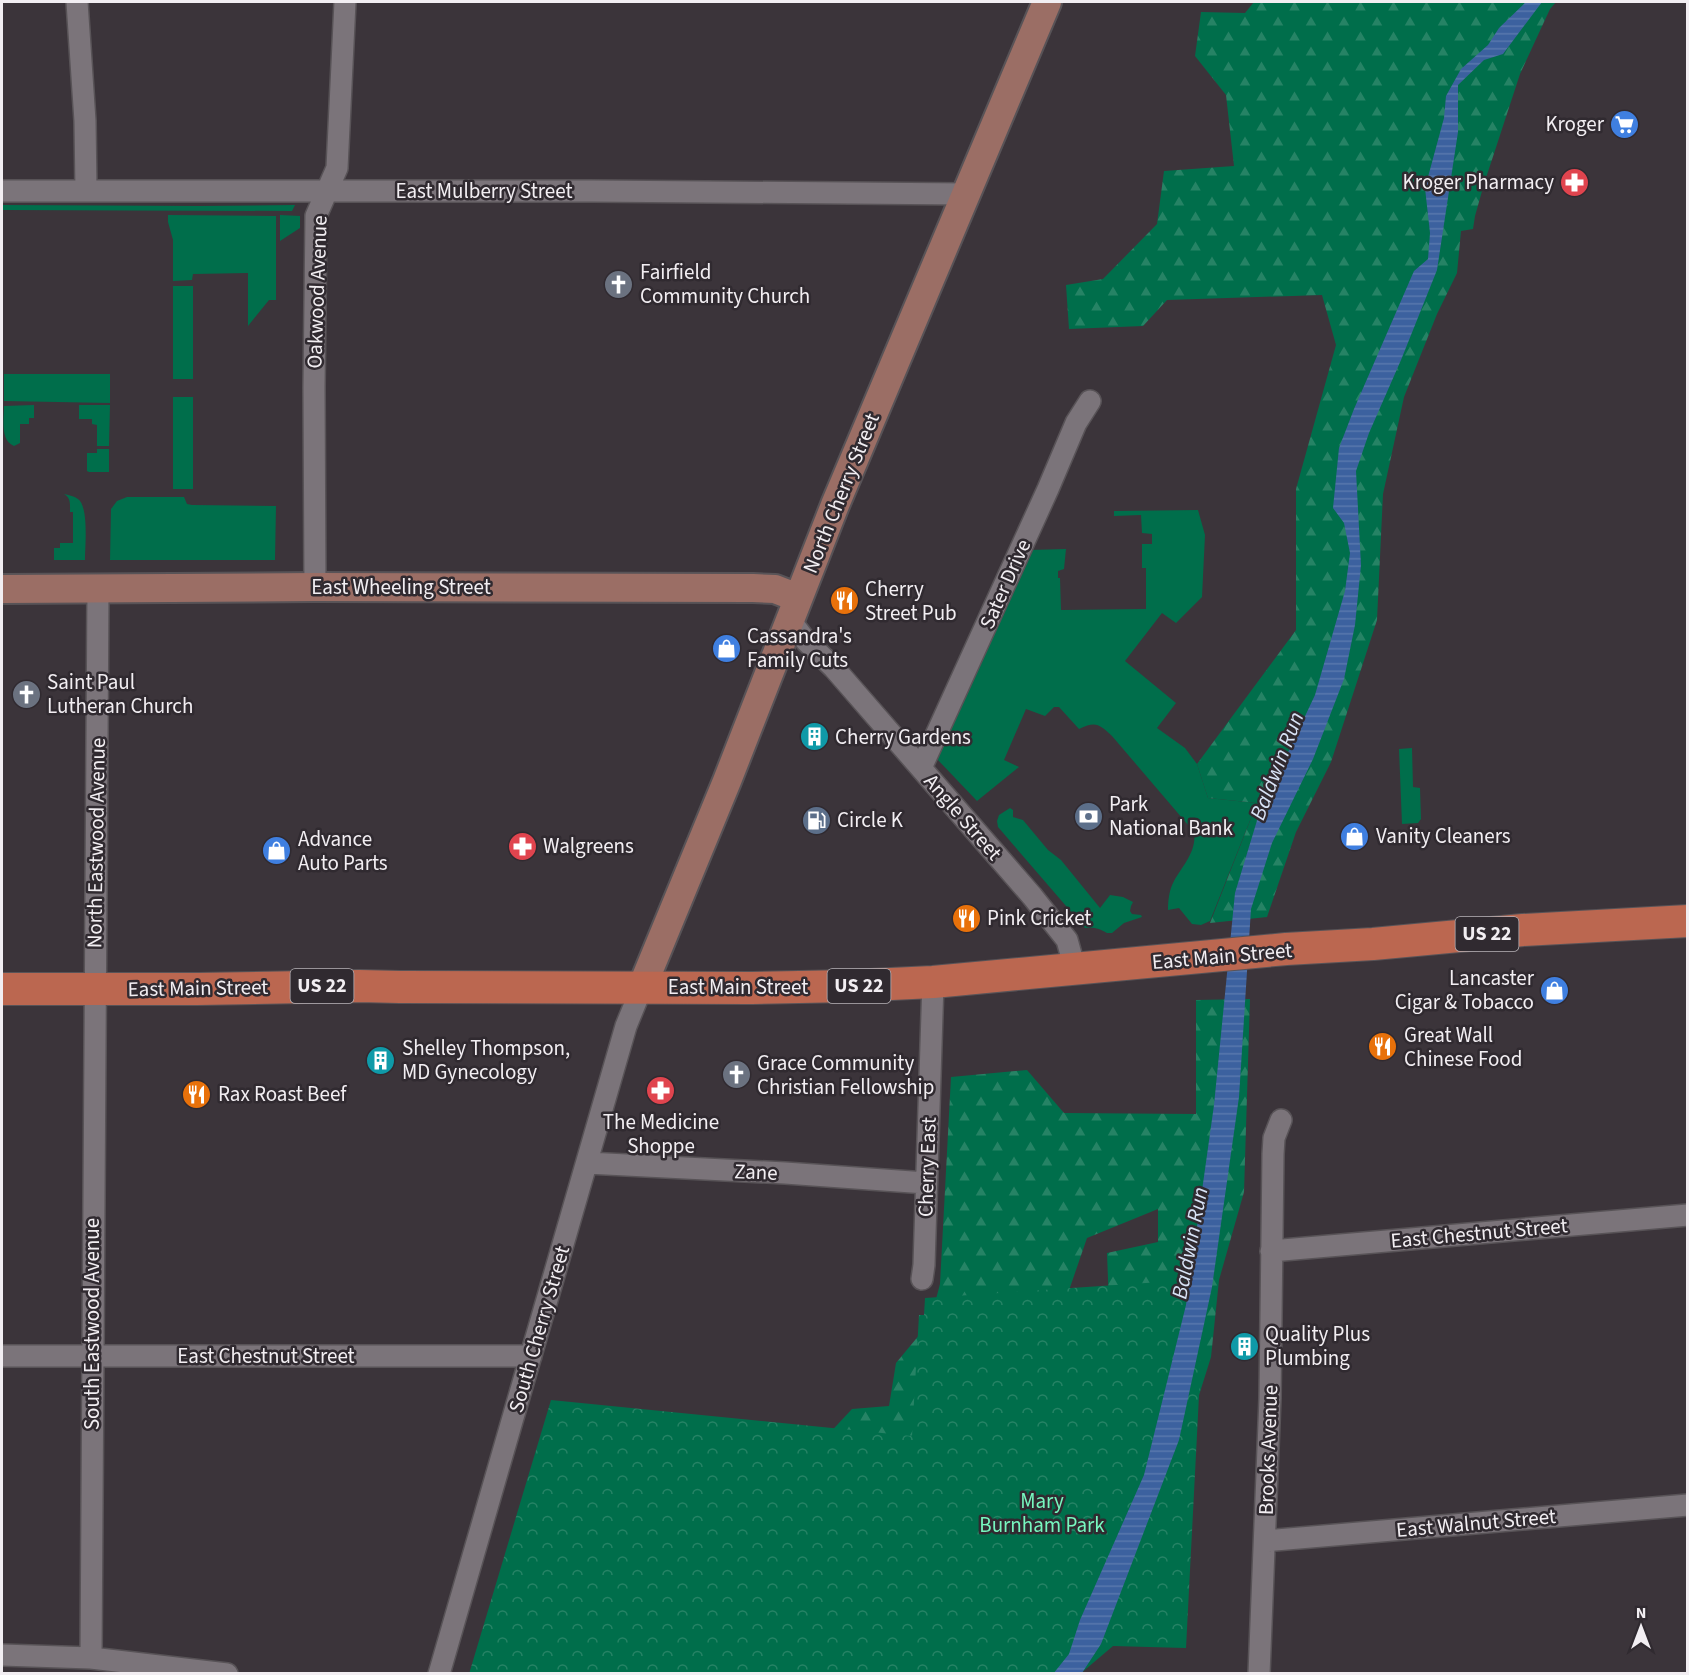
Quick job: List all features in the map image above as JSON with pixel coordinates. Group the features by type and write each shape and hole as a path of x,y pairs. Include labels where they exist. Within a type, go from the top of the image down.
{"main road":[{"name":"North Cherry Street","path":"642,987 728,781 835,505 1047,2"},
{"name":"East Wheeling Street","path":"2,589 753,588 779,590 794,609"},
{"name":"East Main Street","path":"2,989 849,986 933,982 1206,956 1523,930 1688,921"}],"street":[{"path":"77,2 85,122 86,190"},
{"name":"Oakwood Avenue","path":"315,587 316,216 337,168 345,2"},
{"name":"East Mulberry Street","path":"2,191 592,190 967,194"},
{"name":"Sater Drive","path":"921,768 1076,423 1090,401"},
{"name":"North Eastwood Avenue","path":"95,989 98,589"},
{"name":"Angle Street","path":"794,609 806,641 834,668 1032,896 1066,940 1075,969"},
{"name":"Cherry East","path":"922,1279 933,982"},
{"name":"South Cherry Street","path":"439,1674 626,1026 642,987"},
{"name":"South Eastwood Avenue","path":"91,1658 95,989"},
{"name":"Brooks Avenue","path":"1260,1674 1270,1398 1274,1138 1281,1120"},
{"name":"Zane","path":"586,1163 926,1183"},
{"name":"East Chestnut Street","path":"1271,1251 1688,1215"},
{"name":"East Chestnut Street","path":"2,1356 531,1356"},
{"name":"East Walnut Street","path":"1265,1541 1688,1505"},
{"path":"2,1655 91,1658 227,1674"}],"green space":[{"path":"1254,2 1556,2 1550,9 1520,74 1484,184 1473,229 1461,231 1457,273 1437,314 1404,397 1383,494 1377,620 1331,762 1296,832 1267,917 1210,923 1257,803 1208,798 1197,764 1296,630 1296,489 1336,345 1322,295 1167,300 1143,326 1069,329 1066,285 1103,279 1157,224 1164,171 1234,166 1226,95 1195,56 1201,12 1245,13"},
{"path":"2,205 295,205 292,211 2,210"},
{"path":"168,215 276,216 276,300 269,300 248,326 248,273 193,274 192,280 173,281 173,240"},
{"path":"280,215 300,216 300,228 280,241"},
{"path":"173,286 193,286 193,379 173,379"},
{"path":"4,374 110,374 110,403 4,401"},
{"path":"173,397 193,397 193,489 173,489"},
{"path":"34,405 34,418 29,418 29,424 20,424 20,443 14,446 5,434 4,406"},
{"path":"79,405 110,405 109,446 97,446 97,425 92,424 92,419 79,419"},
{"path":"97,449 109,449 109,472 87,471 87,453 97,453"},
{"path":"64,494 78,499 84,510 85,560 54,560 54,548 60,548 60,543 73,543 73,512 70,512 69,499"},
{"path":"127,497 184,497 187,504 192,505 276,506 275,560 110,560 111,509 117,501"},
{"path":"1198,510 1205,535 1202,597 1176,623 1162,613 1125,661 1176,703 1157,728 1185,748 1197,764 1208,798 1257,803 1210,921 1201,925 1192,924 1179,908 1168,910 1171,888 1191,852 1194,832 1112,736 1100,726 1090,725 1079,729 1059,707 1054,707 1045,716 1026,709 1004,760 1019,767 977,801 937,759 935,751 1030,550 1066,549 1064,569 1058,571 1061,610 1146,609 1146,568 1142,568 1142,544 1152,544 1152,534 1142,533 1141,515 1114,516 1114,511"},
{"path":"1412,748 1413,787 1420,788 1421,819 1418,823 1402,824 1399,749"},
{"path":"1010,808 1013,810 1013,817 1023,820 1048,850 1061,860 1100,908 1110,895 1123,897 1133,902 1130,911 1132,914 1142,917 1124,923 1112,933 1096,928 1085,928 998,827 999,815"},
{"path":"1250,999 1244,1192 1219,1280 1211,1357 1157,1529 1109,1305 1107,1253 1158,1242 1158,1209 1087,1238 1054,1334 962,1426 795,1462 824,1439 852,1409 889,1406 896,1363 930,1322 940,1284 951,1077 1027,1070 1064,1113 1196,1114 1196,1000"},
{"name":"Mary Burnham Park","path":"1205,1279 1186,1648 1113,1646 1080,1674 469,1674 551,1400 912,1436 919,1315 924,1315 925,1298"}],"water":[{"path":"1526,2 1542,2 1503,54 1484,60 1458,85 1458,132 1437,270 1369,433 1356,471 1361,565 1355,625 1344,679 1313,759 1272,843 1251,909 1239,1097 1212,1287 1179,1440 1101,1644 1082,1673 1053,1674 1069,1654 1080,1620 1144,1475 1186,1305 1214,1105 1235,893 1259,814 1315,695 1345,591 1350,553 1344,523 1333,508 1339,448 1414,271 1428,259 1430,233 1425,188 1444,118 1446,96 1461,69 1488,45 1499,28"}],"place":[{"name":"Kroger","path":"1625,124"},
{"name":"Kroger Pharmacy","path":"1575,182"},
{"name":"Fairfield Community Church","path":"619,284"},
{"name":"Cherry Street Pub","path":"844,601"},
{"name":"Cassandra's Family Cuts","path":"726,648"},
{"name":"Saint Paul Lutheran Church","path":"26,694"},
{"name":"Cherry Gardens","path":"814,737"},
{"name":"Park National Bank","path":"1088,816"},
{"name":"Circle K","path":"816,820"},
{"name":"Vanity Cleaners","path":"1355,836"},
{"name":"Walgreens","path":"522,846"},
{"name":"Advance Auto Parts","path":"277,851"},
{"name":"Pink Cricket","path":"966,918"},
{"name":"Lancaster Cigar & Tobacco","path":"1555,990"},
{"name":"Great Wall Chinese Food","path":"1383,1047"},
{"name":"Shelley Thompson, MD Gynecology","path":"381,1060"},
{"name":"Grace Community Christian Fellowship","path":"736,1075"},
{"name":"The Medicine Shoppe","path":"661,1091"},
{"name":"Rax Roast Beef","path":"197,1094"},
{"name":"Quality Plus Plumbing","path":"1244,1346"}],"water label":[{"name":"Baldwin Run","path":"1277,766"},
{"name":"Baldwin Run","path":"1190,1243"}]}
